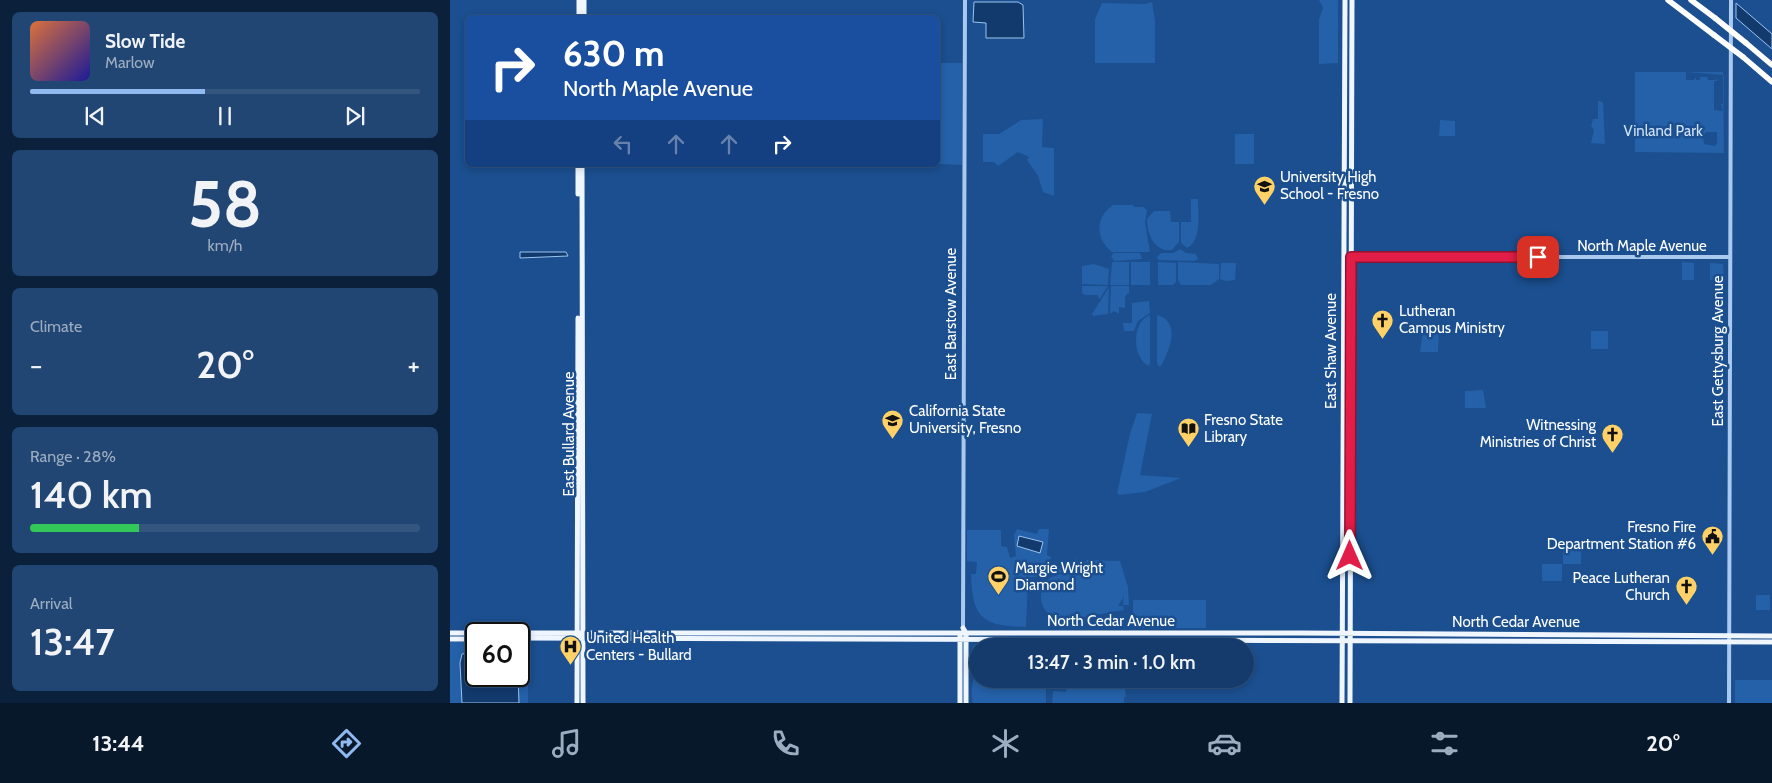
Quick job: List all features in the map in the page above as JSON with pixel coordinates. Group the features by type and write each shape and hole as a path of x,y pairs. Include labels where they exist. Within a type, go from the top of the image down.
{"highway":[{"path":"1668,0 1714,34 1772,82"},
{"path":"1691,0 1772,65"}],"main road":[{"path":"579,0 579,15"},
{"path":"584,0 584,15"},
{"name":"East Shaw Avenue","path":"1342,703 1344,0"},
{"name":"East Shaw Avenue","path":"1350,703 1352,0"},
{"name":"East Bullard Avenue","path":"577,703 580,635 580,167"},
{"path":"1342,506 1346,522 1346,538 1350,542"},
{"name":"North Cedar Avenue","path":"450,633 786,638 963,634 1156,638"},
{"path":"786,638 789,636 830,633"},
{"name":"North Cedar Avenue","path":"530,637 580,635 830,633 1342,633 1430,634 1441,637 1728,639 1772,636"},
{"path":"1254,639 1264,633"},
{"path":"1268,639 1271,636 1300,633"},
{"name":"East Barstow Avenue","path":"960,703 963,634"},
{"name":"East Barstow Avenue","path":"963,634 966,703"},
{"path":"1400,640 1403,637 1430,634"},
{"name":"North Cedar Avenue","path":"1254,640 1425,640 1452,634 1728,639 1772,642"},
{"name":"East Bullard Avenue","path":"580,635 583,703"},
{"path":"450,639 465,638"}],"street":[{"name":"East Barstow Avenue","path":"963,634 965,0"},
{"name":"East Gettysburg Avenue","path":"1729,703 1731,0"},
{"name":"North Maple Avenue","path":"1344,257 1730,257"}],"green space":[{"path":"1319,0 1338,0 1338,63 1319,64 1319,19 1323,8"},
{"path":"1152,2 1155,20 1155,63 1095,63 1095,19 1102,3 1145,4"},
{"path":"940,63 962,63 962,165 940,164"},
{"name":"Vinland Park","path":"1635,72 1686,72 1686,80 1694,80 1696,77 1696,80 1700,80 1700,77 1707,77 1708,80 1716,80 1717,77 1717,81 1714,81 1714,110 1723,111 1721,104 1723,104 1724,153 1635,152","holes":["1706,132 1717,132 1717,143 1715,146 1704,144 1703,136"]},
{"path":"1686,72 1723,72 1723,75"},
{"path":"1598,101 1603,102 1605,144 1591,143 1594,130 1591,126 1593,119 1598,119"},
{"path":"1043,119 1042,147 1054,148 1054,196 1043,192 1038,176 1027,160 1029,157 1018,152 998,166 994,162 983,162 983,134 999,134 1021,120"},
{"path":"1440,120 1455,121 1455,136 1439,136"},
{"path":"1235,134 1254,134 1254,164 1235,164"},
{"path":"1191,199 1198,199 1198,226 1195,239 1187,248 1181,243 1181,222 1191,222"},
{"path":"1113,205 1133,205 1134,207 1143,207 1147,210 1145,223 1150,252 1112,252 1106,247 1100,235 1100,222 1107,210"},
{"path":"1154,211 1170,211 1171,222 1179,222 1179,242 1172,250 1160,248 1150,236 1147,219"},
{"path":"1180,249 1186,253 1196,254 1198,259 1194,261 1158,260 1157,257 1161,253 1173,253"},
{"path":"1114,253 1140,253 1142,259 1114,261 1111,256"},
{"path":"1112,262 1129,262 1129,285 1110,285"},
{"path":"1131,262 1150,262 1150,285 1131,285"},
{"path":"1158,262 1176,263 1176,282 1173,285 1158,285"},
{"path":"1178,262 1219,264 1219,279 1211,285 1181,285 1178,280"},
{"path":"1682,262 1694,263 1694,280 1682,280"},
{"path":"1221,263 1236,263 1235,280 1226,281 1220,279"},
{"path":"1710,263 1723,264 1724,280 1710,280"},
{"path":"1094,264 1109,269 1108,285 1082,284 1082,266"},
{"path":"1082,286 1108,286 1099,300 1098,295 1085,295 1082,293"},
{"path":"1111,286 1129,286 1129,293 1125,296 1125,308 1119,307 1119,314 1114,311 1110,314"},
{"path":"1109,287 1108,314 1093,316 1092,314"},
{"path":"1149,301 1150,313 1138,321 1134,331 1124,331 1123,323 1132,323 1132,303"},
{"path":"1150,315 1149,366 1139,356 1136,340 1139,325"},
{"path":"1157,315 1165,319 1171,330 1170,345 1161,366 1158,366 1157,362"},
{"path":"1423,331 1439,331 1438,352 1420,352"},
{"path":"1591,331 1608,331 1608,349 1591,349"},
{"path":"1483,390 1486,408 1465,408 1465,391"},
{"path":"1137,413 1152,414 1140,475 1181,478 1145,492 1119,495 1117,493 1130,434"},
{"path":"1017,529 1037,534 1039,529 1049,529 1047,555 1051,557 1048,567 1063,569 1065,563 1073,565 1077,558 1078,566 1081,566 1087,560 1120,561 1128,587 1129,605 1123,605 1124,589 1123,598 1118,606 1123,606 1124,610 1048,623 1047,618 1052,617 1044,608 1041,597 1042,588 1046,582 1051,577 1088,568 1028,578 1026,627 999,625 990,622 983,617 974,601 971,574 976,574 977,562 967,561 967,530 1001,530 1001,546 1007,547 1010,558 1016,556 1014,535"},
{"path":"1563,546 1581,546 1581,564 1563,564"},
{"path":"1542,564 1562,564 1562,581 1542,581"},
{"path":"1756,595 1770,595 1770,610 1756,610"},
{"path":"1133,600 1206,600 1206,628 1133,628"},
{"path":"450,642 465,642 465,687 528,687 528,703 450,703"},
{"path":"1735,680 1772,680 1772,703 1735,703"},
{"path":"972,688 1046,688 1046,703 973,703"},
{"path":"1066,688 1125,688 1126,697 1124,697 1124,703 1052,703 1053,691 1066,692"}],"shaded area":[{"path":"974,2 1018,2 1023,5 1024,38 986,38 986,23 973,22"},
{"path":"1736,3 1772,34 1772,49 1736,18"},
{"path":"520,252 566,252 568,256 520,258"},
{"path":"1019,536 1043,542 1040,553 1017,546"},
{"path":"462,654 465,654 465,687 518,687 519,703 462,703 460,663"}],"place":[{"name":"University High School - Fresno","path":"1264,205"},
{"name":"Lutheran Campus Ministry","path":"1383,339"},
{"name":"California State University, Fresno","path":"893,439"},
{"name":"Fresno State Library","path":"1188,448"},
{"name":"Witnessing Ministries of Christ","path":"1612,453"},
{"name":"Fresno Fire Department Station #6","path":"1712,555"},
{"name":"Margie Wright Diamond","path":"999,596"},
{"name":"Peace Lutheran Church","path":"1686,606"},
{"name":"United Health Centers - Bullard","path":"570,666"}],"route":[{"path":"1350,556 1351,257 1538,257"}]}
